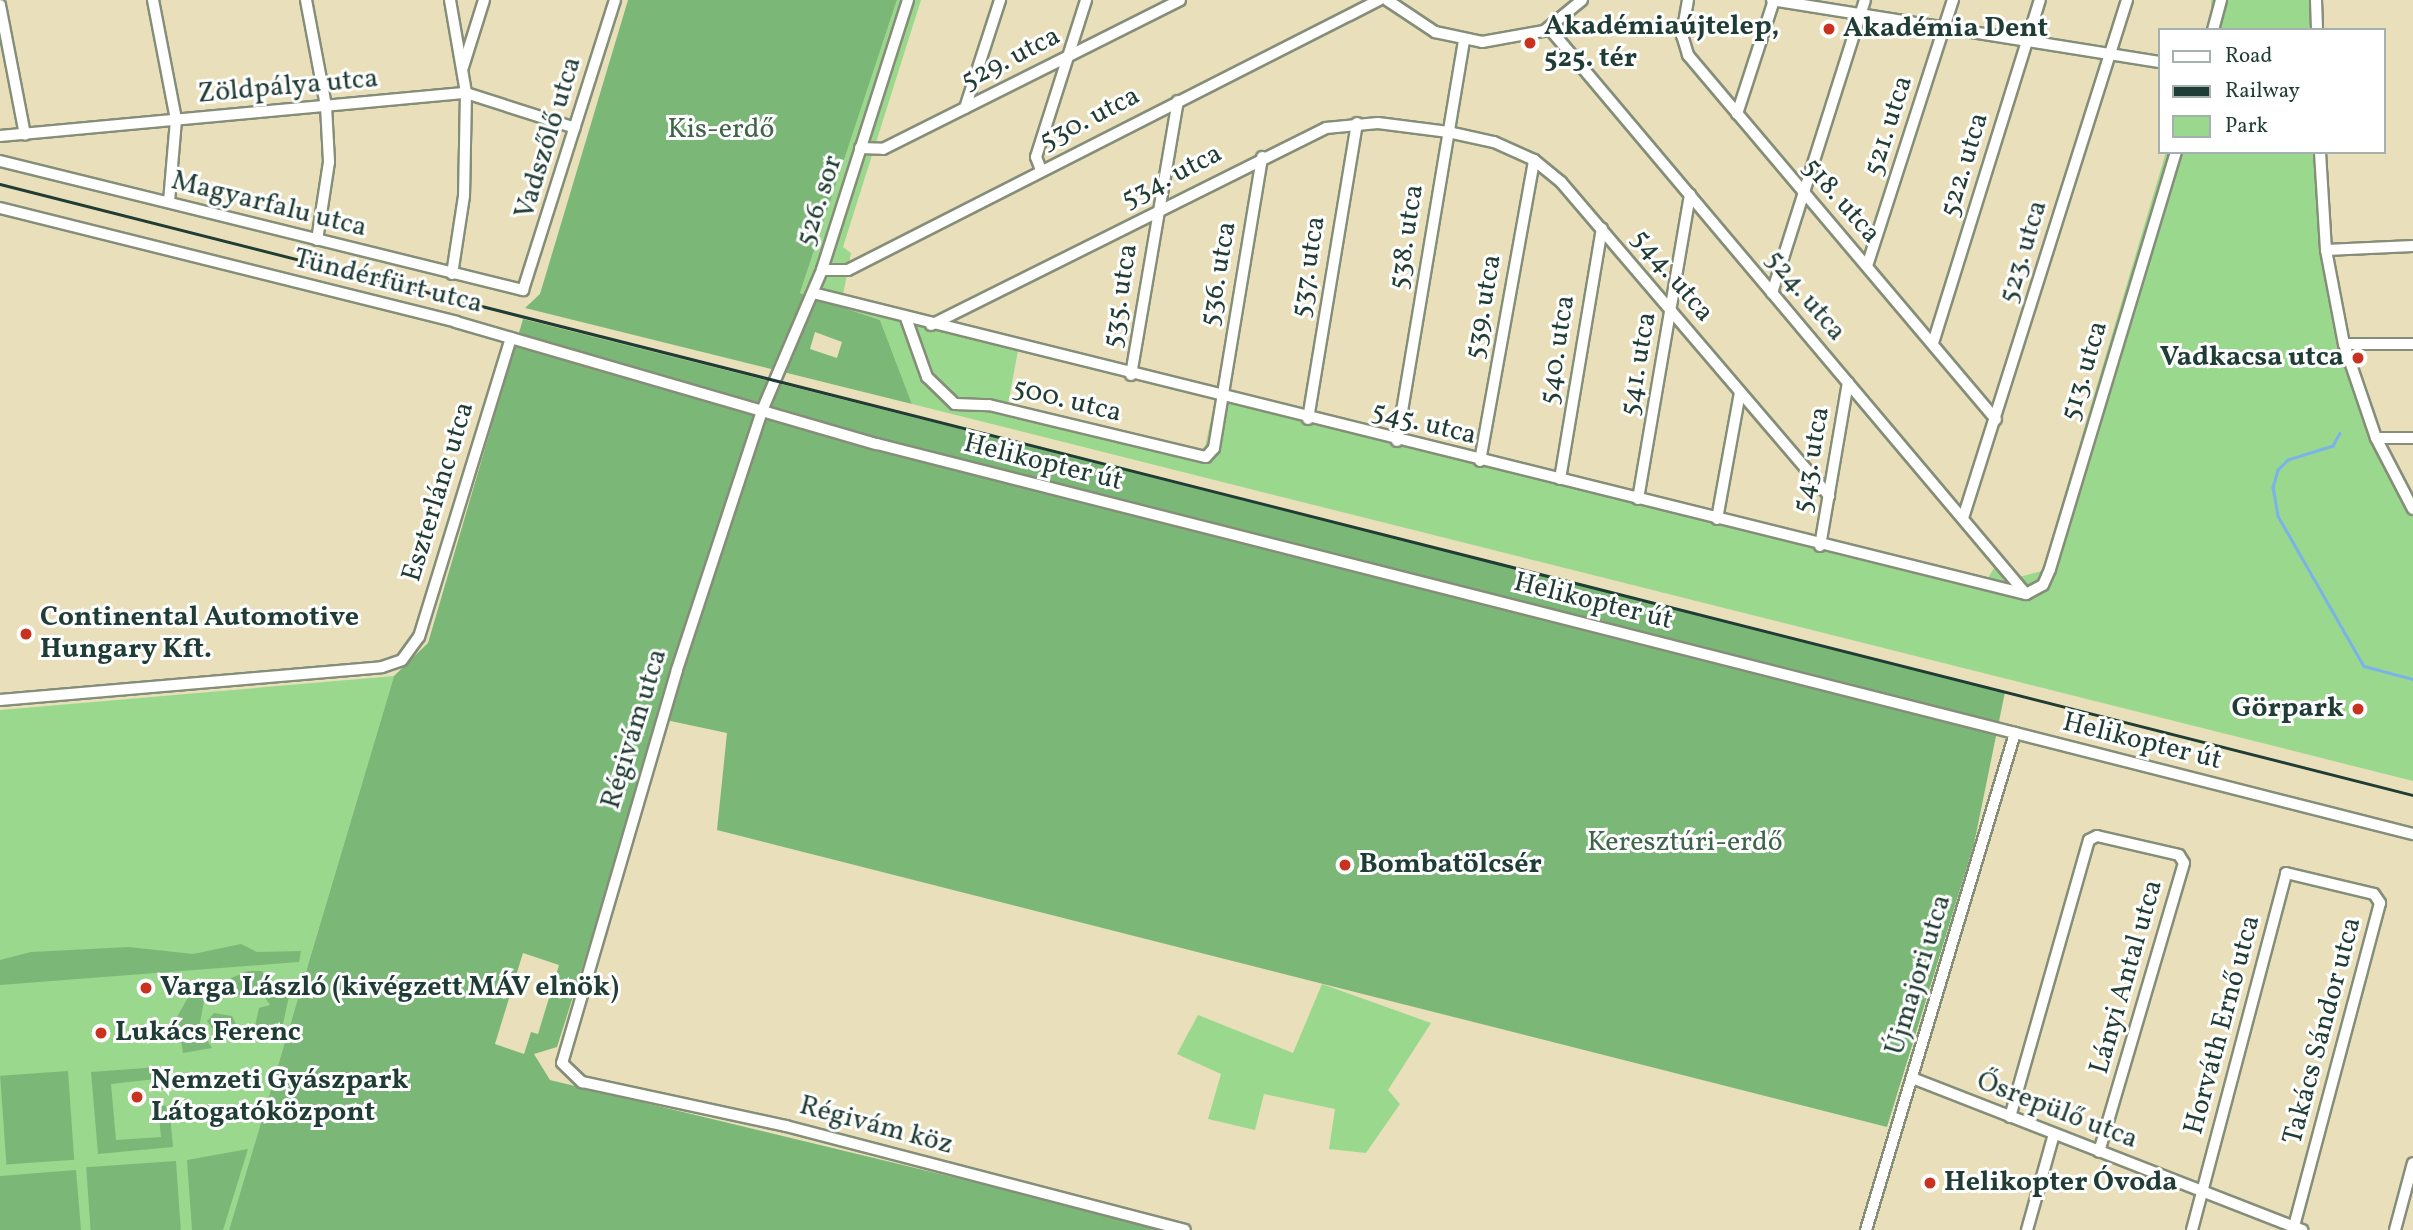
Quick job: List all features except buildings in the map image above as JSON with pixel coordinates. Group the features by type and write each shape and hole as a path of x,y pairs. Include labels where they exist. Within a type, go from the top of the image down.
{"street":[{"path":"152,0 176,120 169,202"},
{"path":"306,0 326,106 329,162 317,240"},
{"path":"450,0 466,93 464,196 452,274"},
{"path":"462,70 484,0"},
{"name":"Vadszőlő utca","path":"527,289 615,0"},
{"name":"526. sor","path":"762,411 822,270 908,0"},
{"path":"965,108 1000,0"},
{"path":"1041,170 1036,157 1086,0"},
{"name":"530. utca","path":"822,270 848,270 1379,0"},
{"path":"1387,0 1416,23 1464,41 1516,39 1549,29 1582,0"},
{"name":"518. utca","path":"1688,0 1682,35 1688,55 1996,419"},
{"path":"1737,114 1773,0 1945,25 2158,62"},
{"path":"1772,292 1866,0"},
{"name":"521. utca","path":"1867,266 1953,0"},
{"name":"522. utca","path":"1933,343 2040,0"},
{"name":"523. utca","path":"1963,518 2127,0"},
{"path":"2214,28 2221,0"},
{"path":"2316,0 2317,28"},
{"name":"529. utca","path":"860,148 883,149 1175,1"},
{"path":"0,5 24,135"},
{"name":"524. utca","path":"1549,29 2026,594"},
{"name":"538. utca","path":"1397,441 1464,41"},
{"name":"Zöldpálya utca","path":"0,136 466,93 575,128"},
{"name":"535. utca","path":"1132,375 1178,101"},
{"name":"534. utca","path":"931,325 1326,128 1357,123 1448,132"},
{"name":"537. utca","path":"1308,419 1357,123"},
{"name":"544. utca","path":"1448,132 1534,160 1602,229 1829,496"},
{"name":"513. utca","path":"2026,594 2043,585 2050,569 2175,154"},
{"path":"2320,154 2326,250 2344,344 2376,438 2413,509"},
{"name":"536. utca","path":"1222,399 1262,158"},
{"name":"539. utca","path":"1480,461 1534,160"},
{"name":"Magyarfalu utca","path":"0,161 452,274 527,289"},
{"name":"541. utca","path":"1638,499 1690,194"},
{"name":"Tündérfürt utca","path":"0,208 511,338 762,411"},
{"name":"540. utca","path":"1560,479 1602,229"},
{"path":"2326,250 2413,246"},
{"name":"545. utca","path":"813,293 1222,399 2026,594"},
{"name":"500. utca","path":"906,318 927,377 962,405 989,405 1200,458 1214,448 1222,399"},
{"name":"Eszterlánc utca","path":"0,701 382,667 406,657 419,637 511,338"},
{"path":"2344,344 2413,344"},
{"name":"543. utca","path":"1820,546 1848,382"},
{"path":"1717,519 1740,393"},
{"name":"Helikopter út","path":"762,411 2413,834"},
{"name":"Régivám utca","path":"562,1063 616,867 762,411"},
{"path":"2376,438 2413,438"},
{"name":"Újmajori utca","path":"1866,1230 2015,733"},
{"name":"Lányi Antal utca","path":"2010,1117 2090,840 2097,836 2179,855 2184,863 2099,1152"},
{"name":"Horváth Ernő utca","path":"2192,1230 2286,873"},
{"name":"Takács Sándor utca","path":"2286,873 2374,894 2380,903 2298,1228"},
{"name":"Régivám köz","path":"562,1063 582,1082 786,1126 1185,1230"},
{"name":"Ősrepülő utca","path":"1912,1078 2298,1228"},
{"path":"2026,1230 2054,1134"},
{"path":"2395,1230 2413,1163"}],"green space":[{"name":"Kis-erdő","path":"628,0 897,0 800,293 880,320 912,404 525,308 540,294","holes":["815,332 842,342 837,358 810,349"]},
{"path":"897,0 921,0 843,247 851,253 843,295 1020,340 1008,404 1204,452 1217,391 1987,580 2002,554 2019,577 2042,571 2165,154 2315,154 2320,251 2339,349 2375,445 2413,518 2413,781 912,404 880,320 800,293"},
{"path":"2211,0 2311,0 2311,28 2211,28"},
{"name":"Keresztúri-erdő","path":"523,319 2005,692 1974,844 1887,1127 717,830 727,733 661,719 557,1047 534,1054 550,1080 1173,1230 229,1230 394,676 428,643","holes":["523,953 559,965 538,1034 531,1032 524,1054 495,1044"]},
{"path":"394,676 229,1230 0,1230 0,710"},
{"path":"241,944 257,952 301,951 299,962 0,985 0,960 31,952 129,947 193,954"},
{"path":"248,971 262,971 269,981 291,987 280,1038 255,1026 259,1008 270,1005 258,986 237,996 230,990 231,978"},
{"path":"1322,984 1431,1023 1388,1090 1400,1104 1366,1153 1329,1149 1335,1109 1264,1094 1255,1130 1208,1119 1221,1074 1177,1054 1198,1015 1293,1053"},
{"path":"191,992 205,996 199,1028 212,1048 183,1053 177,1017"},
{"path":"214,1013 232,1016 244,1040 212,1028 207,1021"},
{"path":"158,1067 170,1075 172,1089 157,1090 156,1079 111,1084 116,1140 161,1137 158,1107 169,1105 173,1147 98,1154 91,1072"},
{"path":"68,1071 74,1160 6,1165 0,1076"},
{"path":"248,1149 223,1230 192,1230 187,1160"},
{"path":"176,1161 181,1230 91,1230 86,1167"},
{"path":"76,1170 81,1230 0,1230 0,1176"}],"waterway":[{"path":"2340,433 2333,446 2288,460 2278,470 2273,487 2278,516 2364,666 2413,679"}],"railway":[{"path":"0,184 2413,795"}],"place":[{"name":"Akadémia Dent","path":"1829,29"},
{"name":"Akadémiaújtelep, 525. tér","path":"1530,43"},
{"name":"Vadkacsa utca","path":"2358,358"},
{"name":"Continental Automotive Hungary Kft.","path":"26,634"},
{"name":"Görpark","path":"2358,709"},
{"name":"Bombatölcsér","path":"1345,865"},
{"name":"Varga László (kivégzett MÁV elnök)","path":"146,988"},
{"name":"Lukács Ferenc","path":"101,1033"},
{"name":"Nemzeti Gyászpark Látogatóközpont","path":"137,1097"},
{"name":"Helikopter Óvoda","path":"1930,1183"}]}
